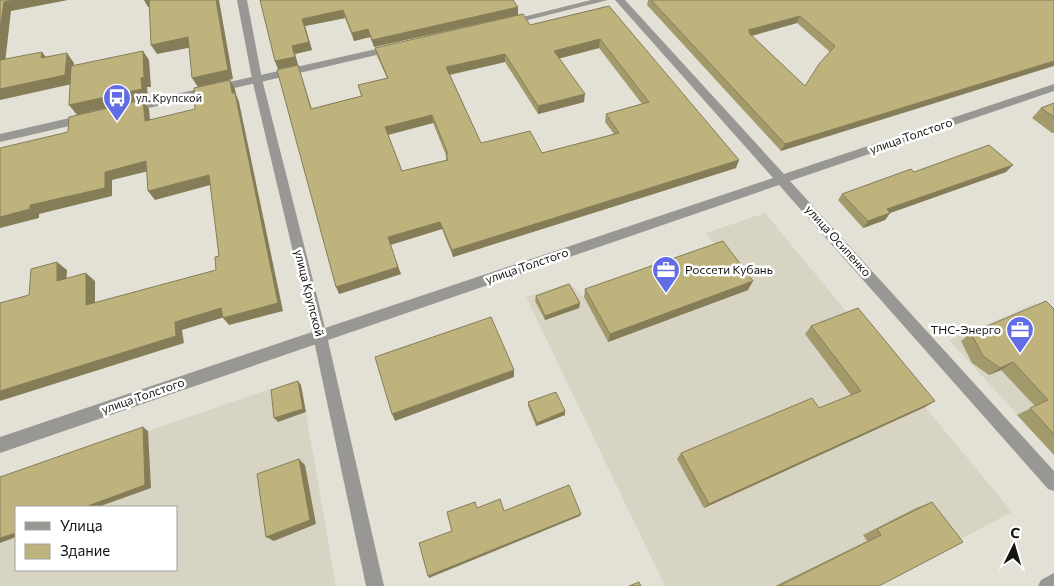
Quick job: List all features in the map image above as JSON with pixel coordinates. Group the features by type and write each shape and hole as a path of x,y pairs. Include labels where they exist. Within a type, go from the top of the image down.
{"street":[{"name":"улица Крупской","path":"242,0 257,79 320,336 375,586"},
{"path":"497,24 602,0"},
{"name":"улица Осипенко","path":"620,0 783,179 1054,483"},
{"path":"114,112 401,46"},
{"name":"улица Толстого","path":"0,445 1054,87"},
{"path":"0,138 95,116"},
{"path":"1047,586 1054,582"}],"shaded area":[{"path":"765,213 1012,512 871,586 665,586 526,297 569,283 584,297 719,250 706,233"},
{"path":"1036,303 1054,320 1054,455 949,340"},
{"path":"301,385 336,586 0,586 0,482 273,388 274,393"}],"building":[{"path":"0,0 14,0 4,2 0,29"},
{"path":"149,0 216,0 228,70 192,78 188,37 151,45"},
{"path":"260,0 513,0 518,7 372,40 368,29 352,33 343,10 302,19 309,42 292,46 295,57 275,61"},
{"path":"651,0 1054,0 1054,61 785,144","holes":["800,16 835,46 819,64 805,86 748,30"]},
{"path":"609,6 739,160 452,250 440,222 388,237 398,267 336,287 277,70 298,65 311,109 362,96 358,85 388,78 375,48 523,14 530,25","holes":["600,39 649,102 606,114 619,133 542,153 530,131 481,143 446,67 505,54 538,106 585,94 554,51","432,115 448,154 446,155 448,160 402,171 385,127"]},
{"path":"143,51 144,77 141,78 142,89 69,105 71,66"},
{"path":"42,52 41,58 67,53 65,75 0,89 0,60"},
{"path":"230,80 232,93 235,93 278,303 223,318 221,308 175,322 176,336 0,391 0,303 29,295 31,269 57,262 57,281 86,273 86,305 216,270 215,257 219,256 209,175 148,191 146,161 105,172 105,188 30,205 30,209 0,217 0,148 68,132 69,117 143,100 145,121 195,109 194,88"},
{"path":"1054,103 1054,117 1041,108"},
{"path":"989,145 1013,165 887,209 890,213 868,221 842,194 911,169 914,172"},
{"name":"Россети Кубань","path":"723,241 753,281 610,334 585,289"},
{"path":"569,284 580,303 545,316 536,296"},
{"name":"ТНС-Энерго","path":"1046,301 1054,309 1054,434 1030,408 1048,400 1013,362 1000,368 983,356 971,333"},
{"path":"858,308 935,401 709,504 681,453 812,398 819,408 861,391 811,326"},
{"path":"491,317 514,370 392,414 375,357"},
{"path":"298,381 303,409 274,418 271,390"},
{"path":"556,392 565,411 537,423 528,402"},
{"path":"143,427 145,485 88,506 15,506 15,533 0,538 0,477"},
{"path":"299,459 310,520 266,537 257,474"},
{"path":"569,485 581,514 428,576 419,543 452,531 447,512 475,502 477,508 500,499 504,511"},
{"path":"932,502 963,542 879,586 779,586 881,535 877,529"},
{"path":"639,582 641,586 629,586"}],"place":[{"name":"ул. Крупской","path":"117,122"},
{"name":"Россети Кубань","path":"666,294"},
{"name":"ТНС-Энерго","path":"1020,354"}]}
